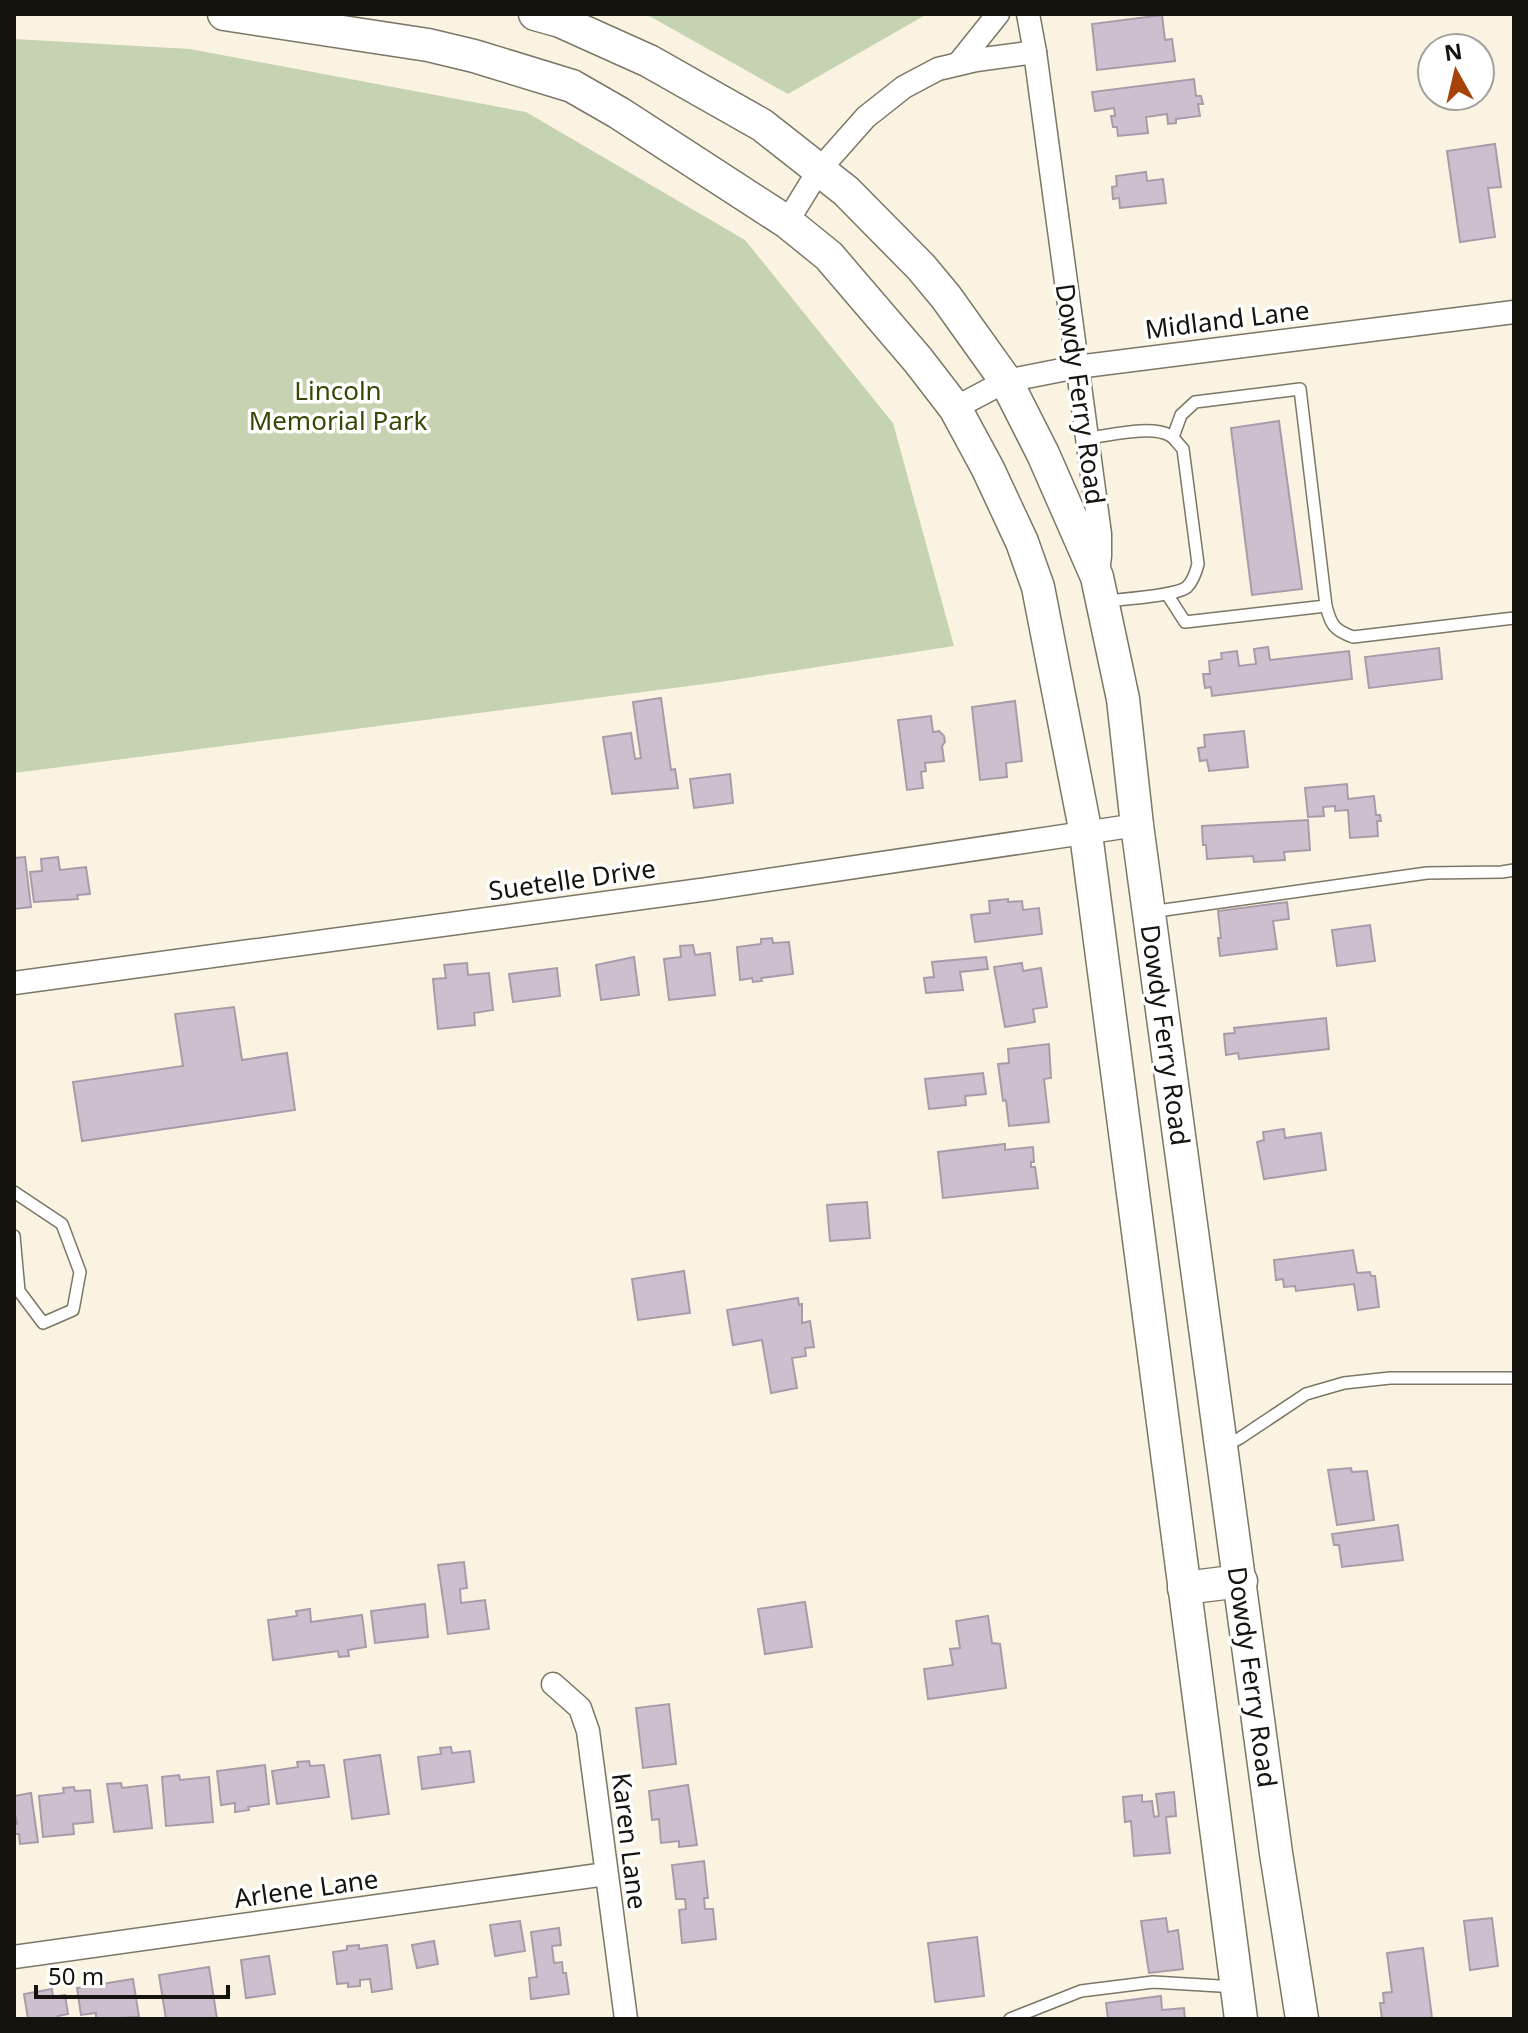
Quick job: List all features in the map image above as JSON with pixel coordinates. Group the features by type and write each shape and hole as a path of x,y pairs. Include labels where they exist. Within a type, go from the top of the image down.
{"main road":[{"name":"Dowdy Ferry Road","path":"224,14 428,45 572,86 713,173 787,222 829,256 955,408 988,469 1022,542 1038,587 1086,834 1241,2019"},
{"path":"535,14 560,21 649,61 762,125 846,191 921,267 1006,381 1043,454 1100,589"},
{"name":"Dowdy Ferry Road","path":"1100,589 1123,699 1137,825 1276,1853 1302,2019"},
{"path":"1184,1588 1241,1581"}],"street":[{"path":"958,64 998,14"},
{"name":"Dowdy Ferry Road","path":"1028,14 1100,534 1100,589"},
{"path":"787,222 819,170 866,117 904,87 938,69 1035,52"},
{"name":"Midland Lane","path":"955,408 1006,381 1077,367 1514,312"},
{"name":"Suetelle Drive","path":"14,983 693,891 1137,825"},
{"name":"Karen Lane","path":"553,1684 580,1708 588,1731 626,2019"},
{"name":"Arlene Lane","path":"14,1957 606,1874"}],"lane":[{"path":"1173,437 1181,415 1195,402 1300,389 1326,606 1338,632 1353,637 1514,618"},
{"path":"1087,438 1146,431 1173,437 1183,449 1198,564 1195,576 1185,589 1167,594 1100,589"},
{"path":"1167,594 1185,622 1326,606"},
{"path":"1149,912 1427,873 1514,870"},
{"path":"14,1192 62,1224 80,1272 73,1310 43,1323 19,1291 14,1236"},
{"path":"1222,1448 1306,1394 1344,1383 1390,1378 1514,1378"},
{"path":"1010,2019 1081,1991 1153,1982 1236,1987"}],"green space":[{"path":"642,14 927,14 788,94"},
{"name":"Lincoln Memorial Park","path":"14,39 190,49 526,112 745,240 893,423 954,646 720,682 14,773"}],"building":[{"path":"1162,15 1165,40 1172,39 1175,61 1097,70 1092,24"},
{"path":"1194,79 1196,96 1201,96 1203,104 1198,104 1200,116 1176,119 1176,123 1168,124 1167,114 1146,117 1148,133 1118,136 1111,116 1115,116 1114,108 1095,111 1092,92"},
{"path":"1495,144 1501,187 1488,188 1495,237 1460,242 1447,151"},
{"path":"1146,172 1147,181 1163,179 1166,203 1120,208 1119,198 1113,199 1112,187 1117,186 1116,176"},
{"path":"1279,421 1302,589 1252,595 1231,428"},
{"path":"1268,647 1270,660 1349,651 1352,679 1212,696 1211,687 1205,688 1203,674 1210,674 1209,661 1222,659 1221,653 1237,651 1239,666 1256,664 1254,649"},
{"path":"1439,648 1442,679 1369,688 1365,657"},
{"path":"661,698 671,770 675,769 678,788 612,794 603,737 631,733 635,759 641,758 633,702"},
{"path":"1015,701 1022,761 1006,763 1007,777 980,780 972,707"},
{"path":"931,716 933,732 939,731 944,736 944,761 925,763 926,771 921,772 923,788 907,790 898,720"},
{"path":"1244,731 1248,767 1209,771 1207,760 1200,761 1198,748 1205,747 1204,735"},
{"path":"730,774 733,803 694,808 690,779"},
{"path":"1347,784 1348,799 1374,796 1376,815 1380,815 1381,821 1377,821 1378,836 1350,838 1348,810 1335,811 1335,806 1323,807 1324,816 1308,817 1305,788"},
{"path":"1308,820 1310,850 1284,852 1285,860 1254,862 1253,856 1207,859 1202,826"},
{"path":"25,857 31,907 14,909 14,858"},
{"path":"58,857 60,870 86,867 90,894 77,895 78,899 34,902 30,872 42,871 41,859"},
{"path":"1008,899 1008,902 1022,901 1023,910 1039,908 1042,934 975,942 971,915 990,913 989,901"},
{"path":"1287,902 1289,919 1273,921 1277,949 1220,956 1218,911"},
{"path":"1370,925 1375,961 1337,966 1332,930"},
{"path":"772,938 773,943 789,942 793,974 761,978 762,981 753,982 752,978 740,980 737,947 761,944 761,939"},
{"path":"693,945 695,955 710,953 715,995 669,1000 664,959 681,957 680,946"},
{"path":"634,957 639,995 601,1000 596,965"},
{"path":"986,957 988,969 960,972 963,990 926,993 924,978 934,977 932,962"},
{"path":"467,963 468,975 489,973 493,1010 474,1013 475,1025 438,1029 433,979 446,978 444,965"},
{"path":"1022,963 1023,971 1041,968 1047,1007 1033,1009 1035,1022 1005,1027 994,967"},
{"path":"557,968 560,996 513,1002 509,974"},
{"path":"234,1007 242,1060 287,1053 295,1110 82,1141 73,1082 183,1066 175,1014"},
{"path":"1326,1018 1329,1049 1239,1059 1238,1053 1226,1055 1224,1034 1235,1033 1234,1028"},
{"path":"1049,1044 1051,1078 1044,1079 1049,1122 1009,1126 998,1064 1009,1063 1008,1049"},
{"path":"983,1073 986,1094 965,1096 966,1105 929,1109 925,1079"},
{"path":"1284,1129 1285,1138 1321,1133 1326,1170 1264,1179 1257,1142 1264,1140 1263,1132"},
{"path":"1005,1144 1005,1150 1033,1147 1034,1162 1031,1162 1031,1167 1035,1167 1038,1188 943,1198 938,1152"},
{"path":"867,1202 870,1238 830,1241 827,1205"},
{"path":"1353,1250 1357,1273 1370,1272 1371,1276 1375,1276 1379,1307 1358,1310 1354,1284 1296,1291 1295,1286 1284,1287 1283,1279 1276,1280 1274,1260"},
{"path":"684,1271 690,1313 638,1320 632,1279"},
{"path":"798,1298 799,1305 802,1304 802,1323 810,1321 814,1347 805,1348 806,1356 792,1358 797,1388 771,1393 762,1340 733,1345 727,1310"},
{"path":"1351,1468 1352,1472 1367,1471 1374,1520 1337,1525 1328,1470"},
{"path":"1398,1525 1403,1560 1342,1567 1339,1545 1334,1545 1332,1534"},
{"path":"464,1562 467,1588 460,1589 461,1603 485,1600 489,1629 448,1634 438,1565"},
{"path":"805,1602 812,1647 765,1654 758,1609"},
{"path":"425,1604 428,1637 375,1643 371,1611"},
{"path":"310,1609 311,1622 362,1615 366,1647 348,1650 349,1656 339,1657 338,1651 273,1660 268,1620 297,1616 296,1611"},
{"path":"988,1616 992,1643 1000,1644 1006,1688 928,1699 924,1669 953,1665 950,1649 960,1648 956,1621"},
{"path":"669,1704 676,1764 643,1768 636,1708"},
{"path":"451,1747 452,1753 470,1751 474,1782 422,1789 418,1757 441,1754 440,1748"},
{"path":"380,1755 389,1814 352,1819 344,1760"},
{"path":"309,1761 310,1766 324,1765 329,1797 277,1804 272,1771 298,1767 297,1762"},
{"path":"265,1765 269,1804 235,1812 235,1803 221,1805 217,1771"},
{"path":"179,1775 180,1780 209,1777 213,1822 166,1826 162,1777"},
{"path":"121,1783 122,1788 147,1785 152,1828 114,1832 107,1784"},
{"path":"688,1785 697,1845 679,1847 679,1841 661,1843 659,1819 652,1820 649,1791"},
{"path":"74,1787 75,1791 90,1790 93,1822 73,1824 74,1834 43,1837 39,1796 64,1793 63,1788"},
{"path":"1174,1792 1176,1816 1166,1817 1170,1853 1134,1856 1131,1821 1125,1822 1123,1797 1142,1795 1142,1802 1152,1801 1154,1817 1159,1816 1156,1794"},
{"path":"31,1793 38,1842 20,1844 19,1834 14,1834 14,1824 17,1824 14,1819 14,1796"},
{"path":"704,1861 708,1898 704,1898 705,1909 713,1909 716,1939 682,1943 679,1910 686,1909 685,1899 676,1899 672,1865"},
{"path":"1166,1918 1168,1932 1178,1930 1183,1969 1149,1973 1141,1921"},
{"path":"1492,1918 1498,1966 1470,1970 1464,1921"},
{"path":"520,1921 525,1951 495,1956 490,1925"},
{"path":"559,1928 561,1945 552,1946 554,1963 562,1962 569,1994 531,1999 529,1978 537,1977 531,1932"},
{"path":"977,1937 984,1996 935,2002 928,1943"},
{"path":"434,1941 438,1964 417,1968 412,1945"},
{"path":"359,1945 359,1949 387,1945 392,1989 372,1992 370,1979 360,1980 360,1986 337,1984 333,1952"},
{"path":"1423,1948 1432,2018 1382,2019 1380,2003 1384,2003 1383,1993 1392,1992 1387,1953"},
{"path":"269,1956 275,1994 246,1998 241,1960"},
{"path":"209,1967 217,2019 166,2019 159,1975"},
{"path":"133,1979 139,2017 96,2019 96,2013 81,2015 77,1988"},
{"path":"52,1989 53,1997 65,1995 68,2014 58,2016 59,2019 28,2019 24,1994"},
{"path":"1161,1996 1162,2010 1184,2008 1185,2019 1108,2019 1106,2003"}]}
